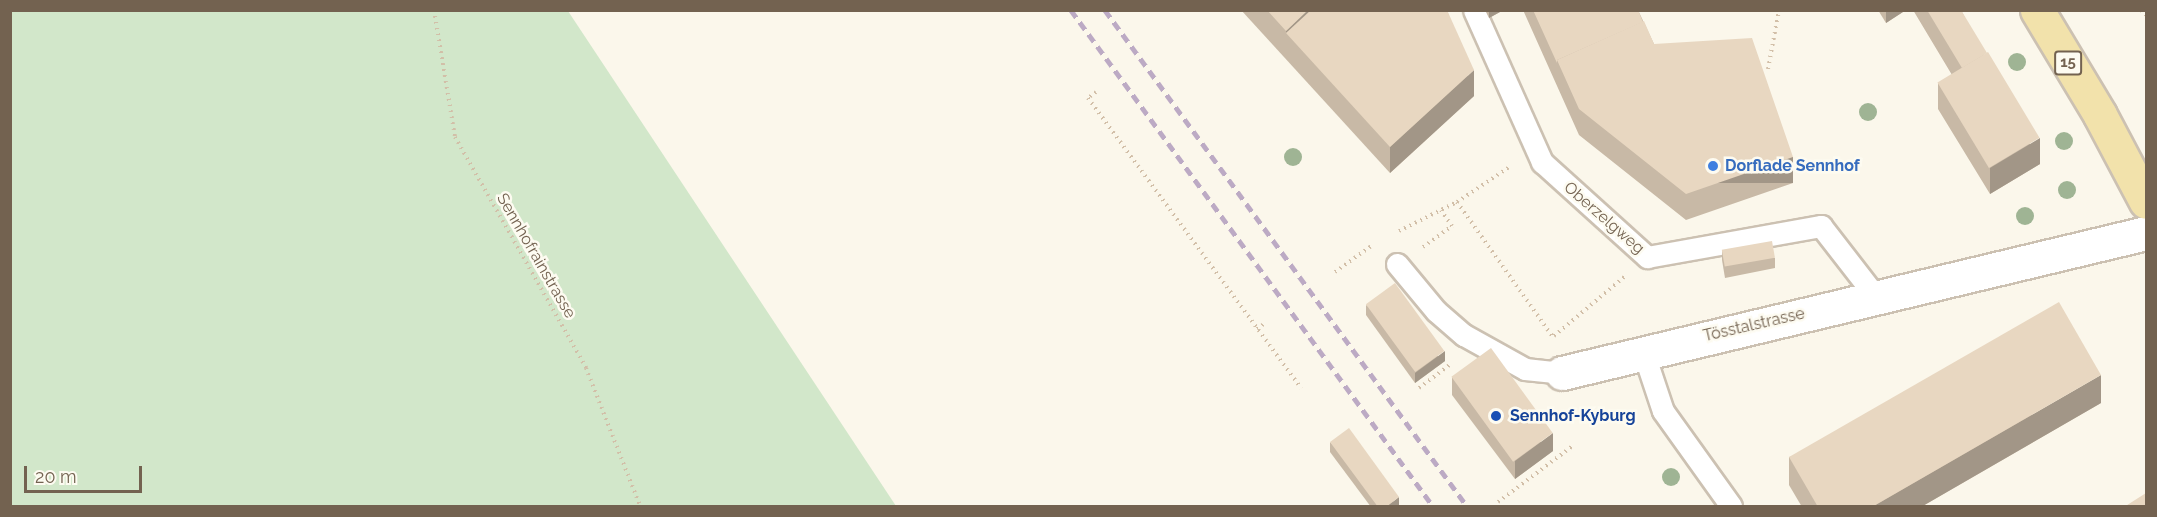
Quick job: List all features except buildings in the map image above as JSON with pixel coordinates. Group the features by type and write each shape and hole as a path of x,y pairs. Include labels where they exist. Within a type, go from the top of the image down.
{"main road":[{"name":"15","path":"2037,10 2100,115 2146,202"}],"street":[{"name":"Tösstalstrasse","path":"1569,371 1643,351 2146,233"}],"lane":[{"name":"Oberzelgweg","path":"1474,10 1535,150 1547,168 1647,257 1821,226 1876,297"},
{"name":"Tösstalstrasse","path":"1405,259 1436,311 1479,344 1525,369 1569,371"},
{"path":"1643,351 1663,411 1731,507"}],"path":[{"name":"Sennhofrainstrasse","path":"434,10 455,137 586,368 640,507"},
{"path":"1768,69 1779,10"},
{"path":"2141,10 2146,15"},
{"path":"1096,92 1088,98 1301,388"},
{"path":"1390,237 1457,202 1535,150"},
{"path":"1457,202 1553,337 1569,371"},
{"path":"1405,259 1452,226 1441,210"},
{"path":"1335,272 1379,242"},
{"path":"1553,337 1647,257"},
{"path":"1257,329 1264,324"},
{"path":"1419,388 1479,344"},
{"path":"1498,502 1574,445"}],"green space":[{"path":"10,11 568,11 896,506 11,506"}],"railway":[{"path":"1071,10 1433,506"},
{"path":"1105,10 1467,506"}],"place":[{"name":"Dorflade Sennhof","path":"1713,166"},
{"name":"Sennhof-Kyburg","path":"1496,416"}]}
